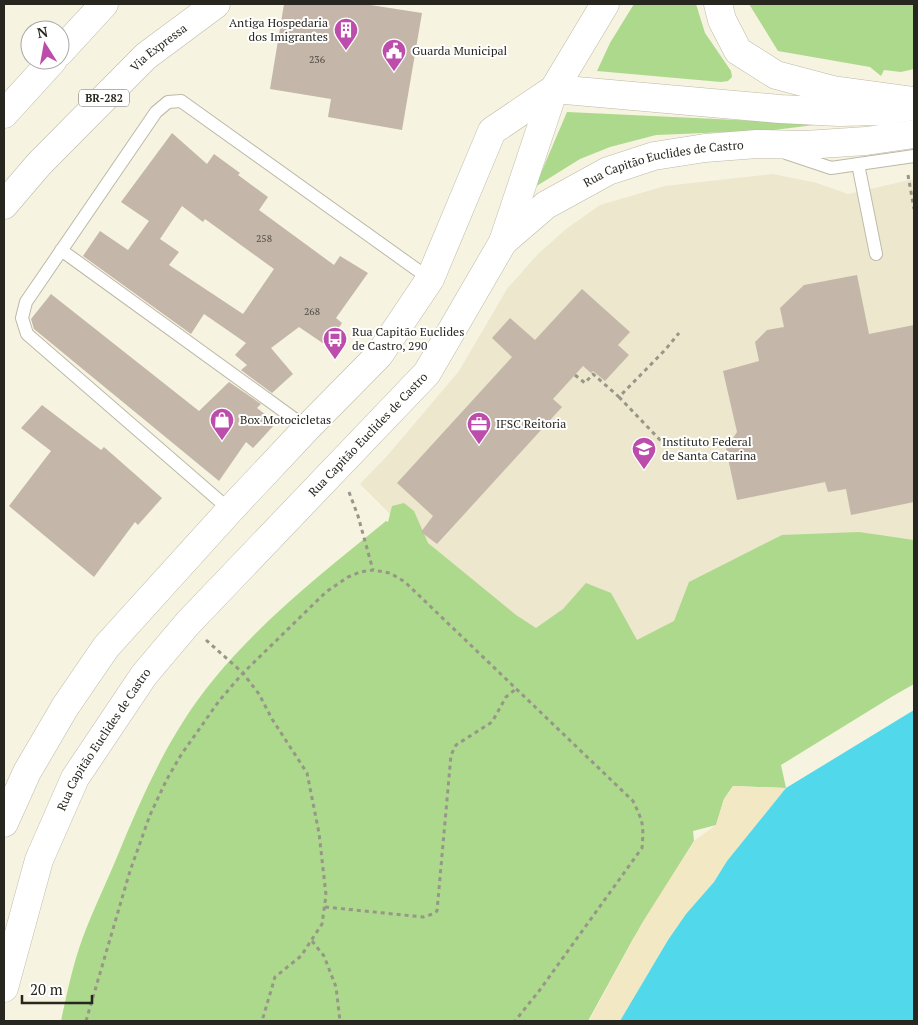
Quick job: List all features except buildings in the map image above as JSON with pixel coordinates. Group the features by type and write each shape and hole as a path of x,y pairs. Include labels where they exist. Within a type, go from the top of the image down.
{"main road":[{"path":"70,41 104,4"},
{"name":"Via Expressa","path":"4,205 39,164 146,56 216,4"},
{"path":"503,242 554,89 605,4"},
{"path":"718,4 722,20 738,51 776,75 833,90 914,101"},
{"path":"4,114 44,70"},
{"path":"4,823 27,772 65,707 106,646 230,510 379,355 430,279 492,131 554,89 780,109 839,112 883,111 914,106"},
{"name":"Rua Capitão Euclides de Castro","path":"4,988 39,860 75,778 144,676 188,623 427,373 503,242 546,205 608,171 654,156 705,148 757,144 805,145 866,140 911,149"}],"lane":[{"path":"230,510 27,334 22,318 26,302 156,112 168,102 181,100 430,279"},
{"path":"757,144 831,168 858,164 911,149"},
{"path":"858,164 876,254"},
{"path":"61,250 307,428"}],"path":[{"path":"911,149 914,209"},
{"path":"619,397 679,333"},
{"path":"574,375 585,383 593,374 619,397 662,442"},
{"path":"348,490 358,516 373,570"},
{"path":"86,1021 130,872 154,808 167,779 181,755 219,701 243,673 326,592 348,577 360,572 373,570 390,574 405,582 632,801 642,821 644,831 642,848 539,991 515,1021"},
{"path":"204,638 243,673 259,694 272,719 308,773 319,833 326,894 322,924 301,956 275,977 262,1021"},
{"path":"325,907 423,918 437,911 451,754 456,745 492,722 506,697 517,688"},
{"path":"312,941 324,956 336,987 340,1021"}],"shaded area":[{"name":"Instituto Federal de Santa Catarina","path":"773,174 817,183 848,194 914,179 914,649 692,794 396,520 360,484 387,456 459,371 507,289 538,254 566,229 600,205 665,186"}],"green space":[{"path":"634,4 696,4 705,33 731,71 732,77 728,81 721,82 597,71 610,43"},
{"path":"749,4 914,4 914,69 901,72 884,70 881,76 870,67 778,51"},
{"path":"567,112 822,124 774,130 656,135 610,147 580,159 535,187"},
{"path":"404,503 414,511 428,543 516,615 536,628 563,609 586,583 611,593 637,640 674,621 689,582 782,535 859,532 914,540 914,684 781,765 786,788 733,786 724,799 716,825 693,831 694,841 633,939 588,1021 61,1021 73,968 87,927 137,810 159,764 184,720 214,679 253,636 318,577 386,521 388,522 392,506"}],"sand":[{"path":"733,786 786,788 727,861 714,882 686,914 668,940 620,1021 589,1021 642,923 694,841 716,825 724,799"}],"water":[{"path":"914,710 914,1021 620,1021 668,940 686,914 714,882 727,861 786,788"}],"place":[{"name":"Antiga Hospedaria dos Imigrantes","path":"346,51"},
{"name":"Guarda Municipal","path":"394,72"},
{"name":"Rua Capitão Euclides de Castro, 290","path":"335,360"},
{"name":"Box Motocicletas","path":"222,441"},
{"name":"IFSC Reitoria","path":"479,445"},
{"name":"Instituto Federal de Santa Catarina","path":"644,470"}]}
